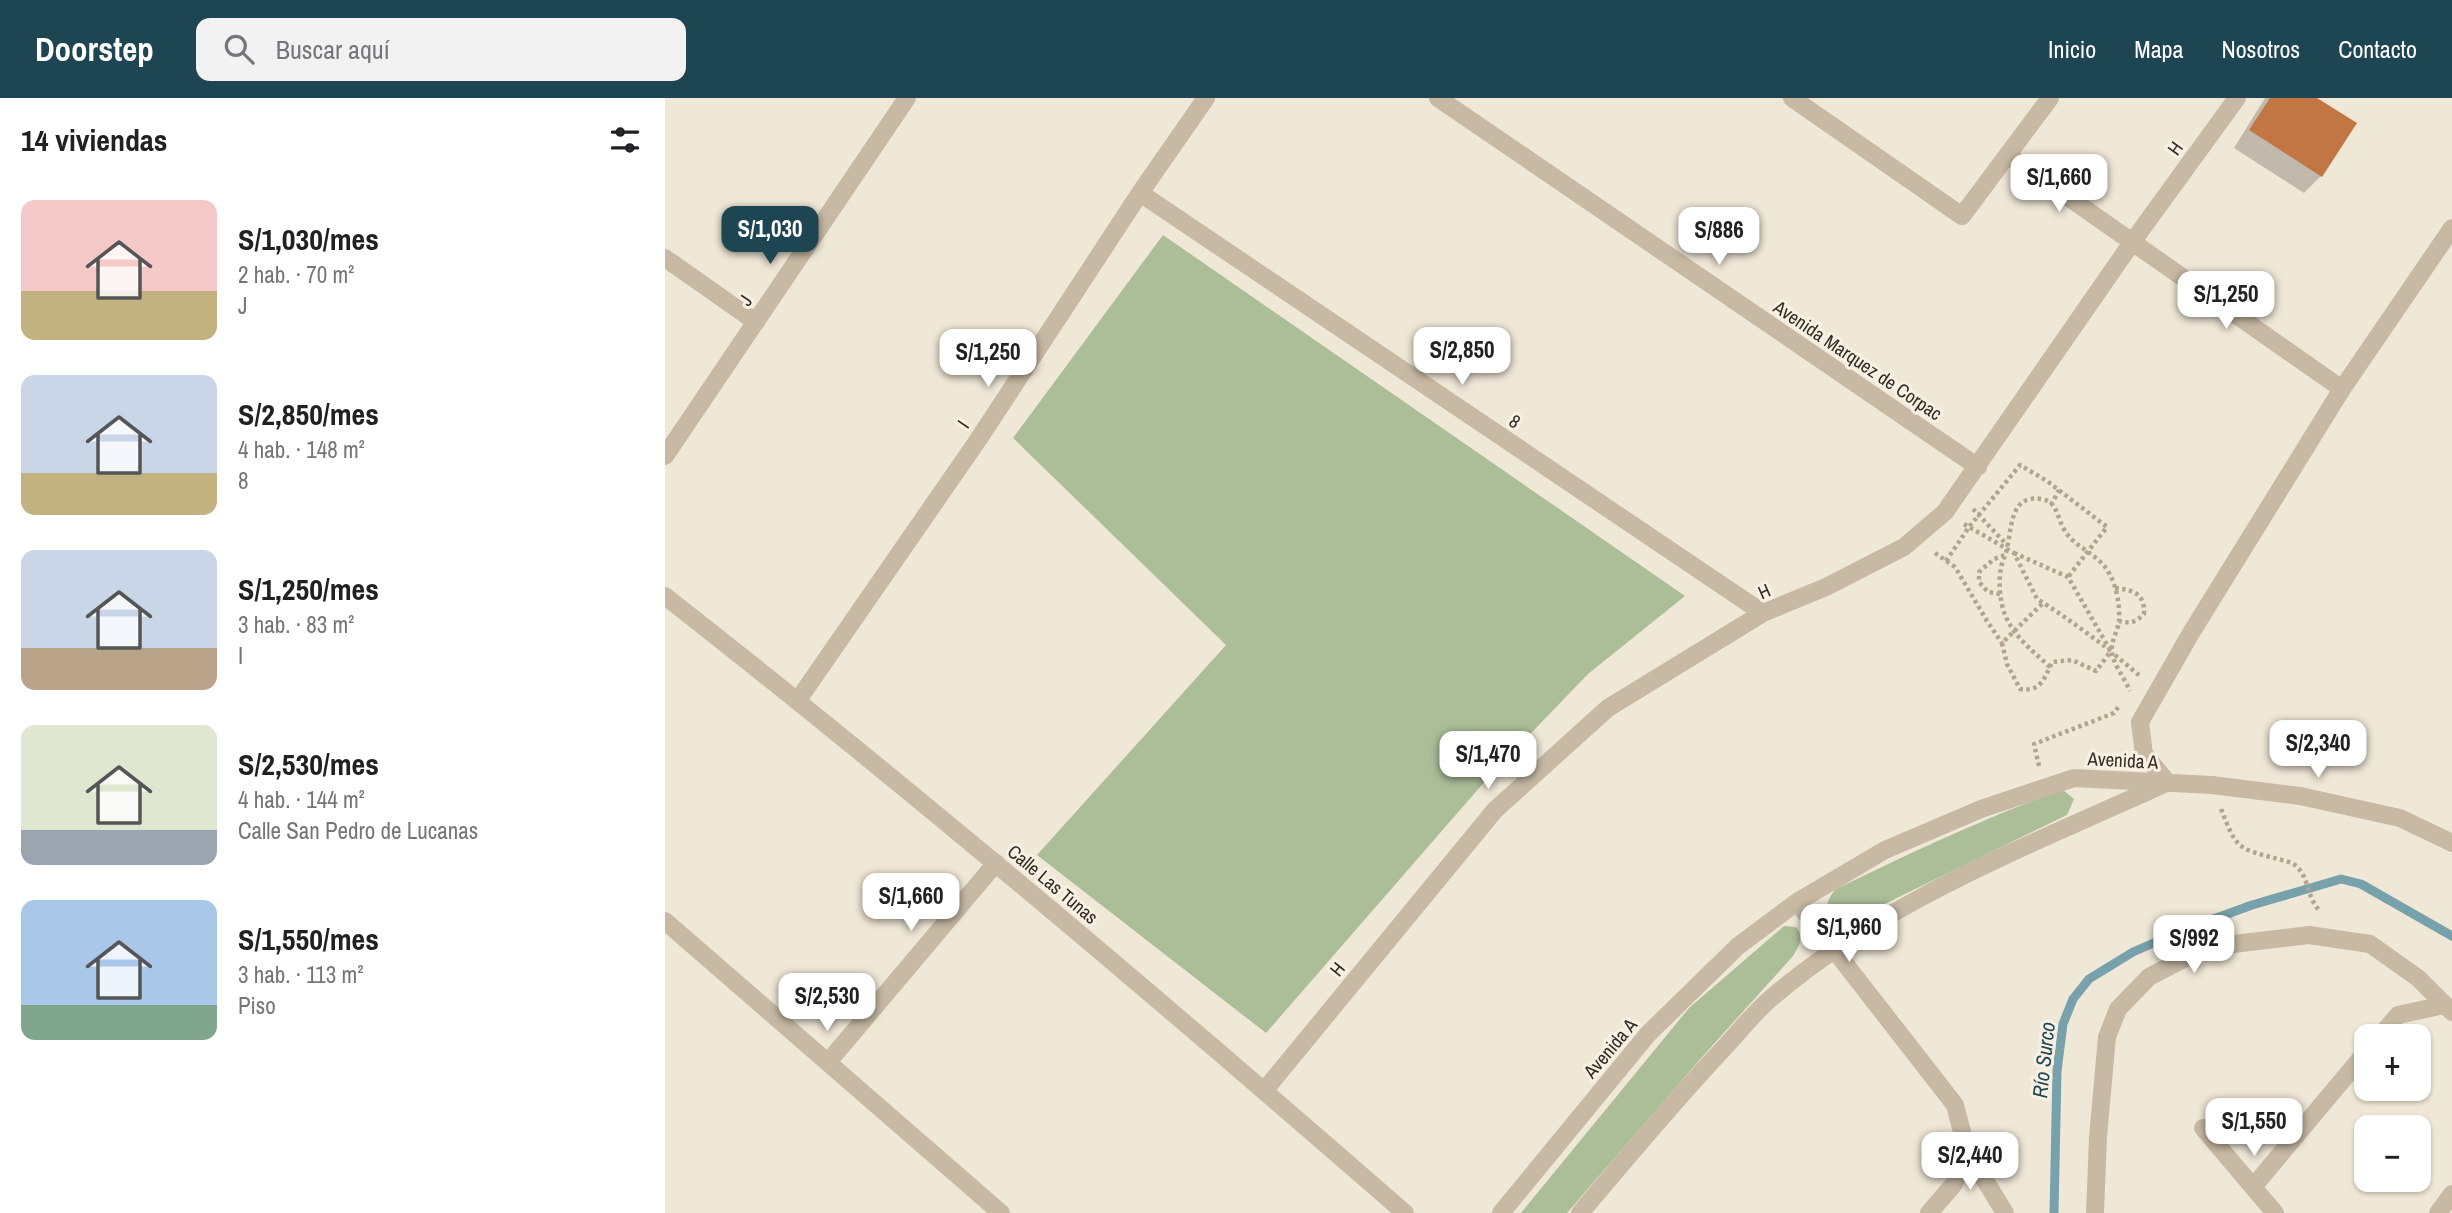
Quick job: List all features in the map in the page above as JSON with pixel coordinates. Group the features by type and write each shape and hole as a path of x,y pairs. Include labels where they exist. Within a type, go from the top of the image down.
{"street":[{"name":"J","path":"665,456 907,98"},
{"name":"I","path":"798,700 978,440 1140,193 1206,98"},
{"name":"Avenida Marquez de Corpac","path":"1438,98 1978,467"},
{"path":"1800,100 1962,216 2050,98"},
{"name":"H","path":"1264,1091 1495,810 1608,709 1763,613 1826,587 1904,547 1945,512 2133,241 2237,98"},
{"path":"2008,155 2342,389"},
{"name":"8","path":"1140,193 1763,613"},
{"path":"2452,228 2342,389 2140,722 2144,754 2168,783 2212,785 2300,796 2400,818 2452,843"},
{"path":"665,258 756,322"},
{"name":"Calle Las Tunas","path":"665,596 798,700 996,863 1405,1213"},
{"name":"Avenida A","path":"1501,1213 1648,1034 1738,946 1797,902 1885,850 1981,809 2046,786 2074,778 2168,783"},
{"name":"Avenida A","path":"1580,1213 1686,1088 1769,1000 1835,950 1909,904 1999,857 2168,783"},
{"path":"829,1061 996,863"},
{"path":"1797,902 1955,1105 1967,1151 2005,1213"},
{"path":"665,921 1001,1213"},
{"path":"2095,1213 2098,1137 2108,1037 2118,1009 2149,977 2193,954 2225,945 2309,934 2369,944 2418,978 2448,1008"},
{"path":"2390,1024 2398,1014 2448,1008"},
{"path":"2253,1187 2354,1066"},
{"path":"2203,1128 2275,1213"},
{"path":"1929,1213 1954,1184 1967,1151"},
{"path":"2438,1213 2452,1194"}],"path":[{"path":"1946,561 1969,527 2020,464 2107,527 2068,577"},
{"path":"2051,505 2059,490"},
{"path":"1958,494 2007,550"},
{"path":"1914,538 1955,567 2002,643 2007,664 2020,689 2031,691 2039,687 2050,667 2052,662 2073,660 2096,671 2112,652 2119,621 2115,588 2110,574 2099,559 2064,530 2058,511 2044,499 2032,499 2018,506 2010,518 2007,550 2000,568 2000,594 2005,614 2025,646 2050,667"},
{"path":"1945,512 2007,550 2068,577 2112,652 2143,716"},
{"path":"2000,594 1988,592 1979,582 1979,572 2007,550"},
{"path":"2014,553 2037,599 2071,620 2157,691"},
{"path":"2115,588 2129,589 2139,594 2144,604 2144,614 2137,621 2119,621"},
{"path":"2002,643 2043,603"},
{"path":"2046,786 2034,744 2114,713 2139,676"},
{"path":"2212,785 2231,835 2242,850 2295,865 2302,872 2311,902"}],"green space":[{"path":"1163,235 1685,596 1588,674 1487,779 1266,1033 1037,855 1226,645 1013,438"},
{"path":"2063,790 2074,799 2067,815 1860,916 1841,922 1829,917 1828,902 1836,889 1977,824"},
{"path":"1784,926 1796,927 1800,934 1799,945 1793,956 1567,1213 1521,1213 1689,1008"}],"building":[{"path":"2270,98 2317,98 2357,123 2322,177 2249,130"}],"waterway":[{"name":"Río Surco","path":"2054,1213 2057,1071 2063,1024 2073,999 2089,979 2133,952 2181,931 2252,905 2341,879 2361,884 2452,936"}]}
